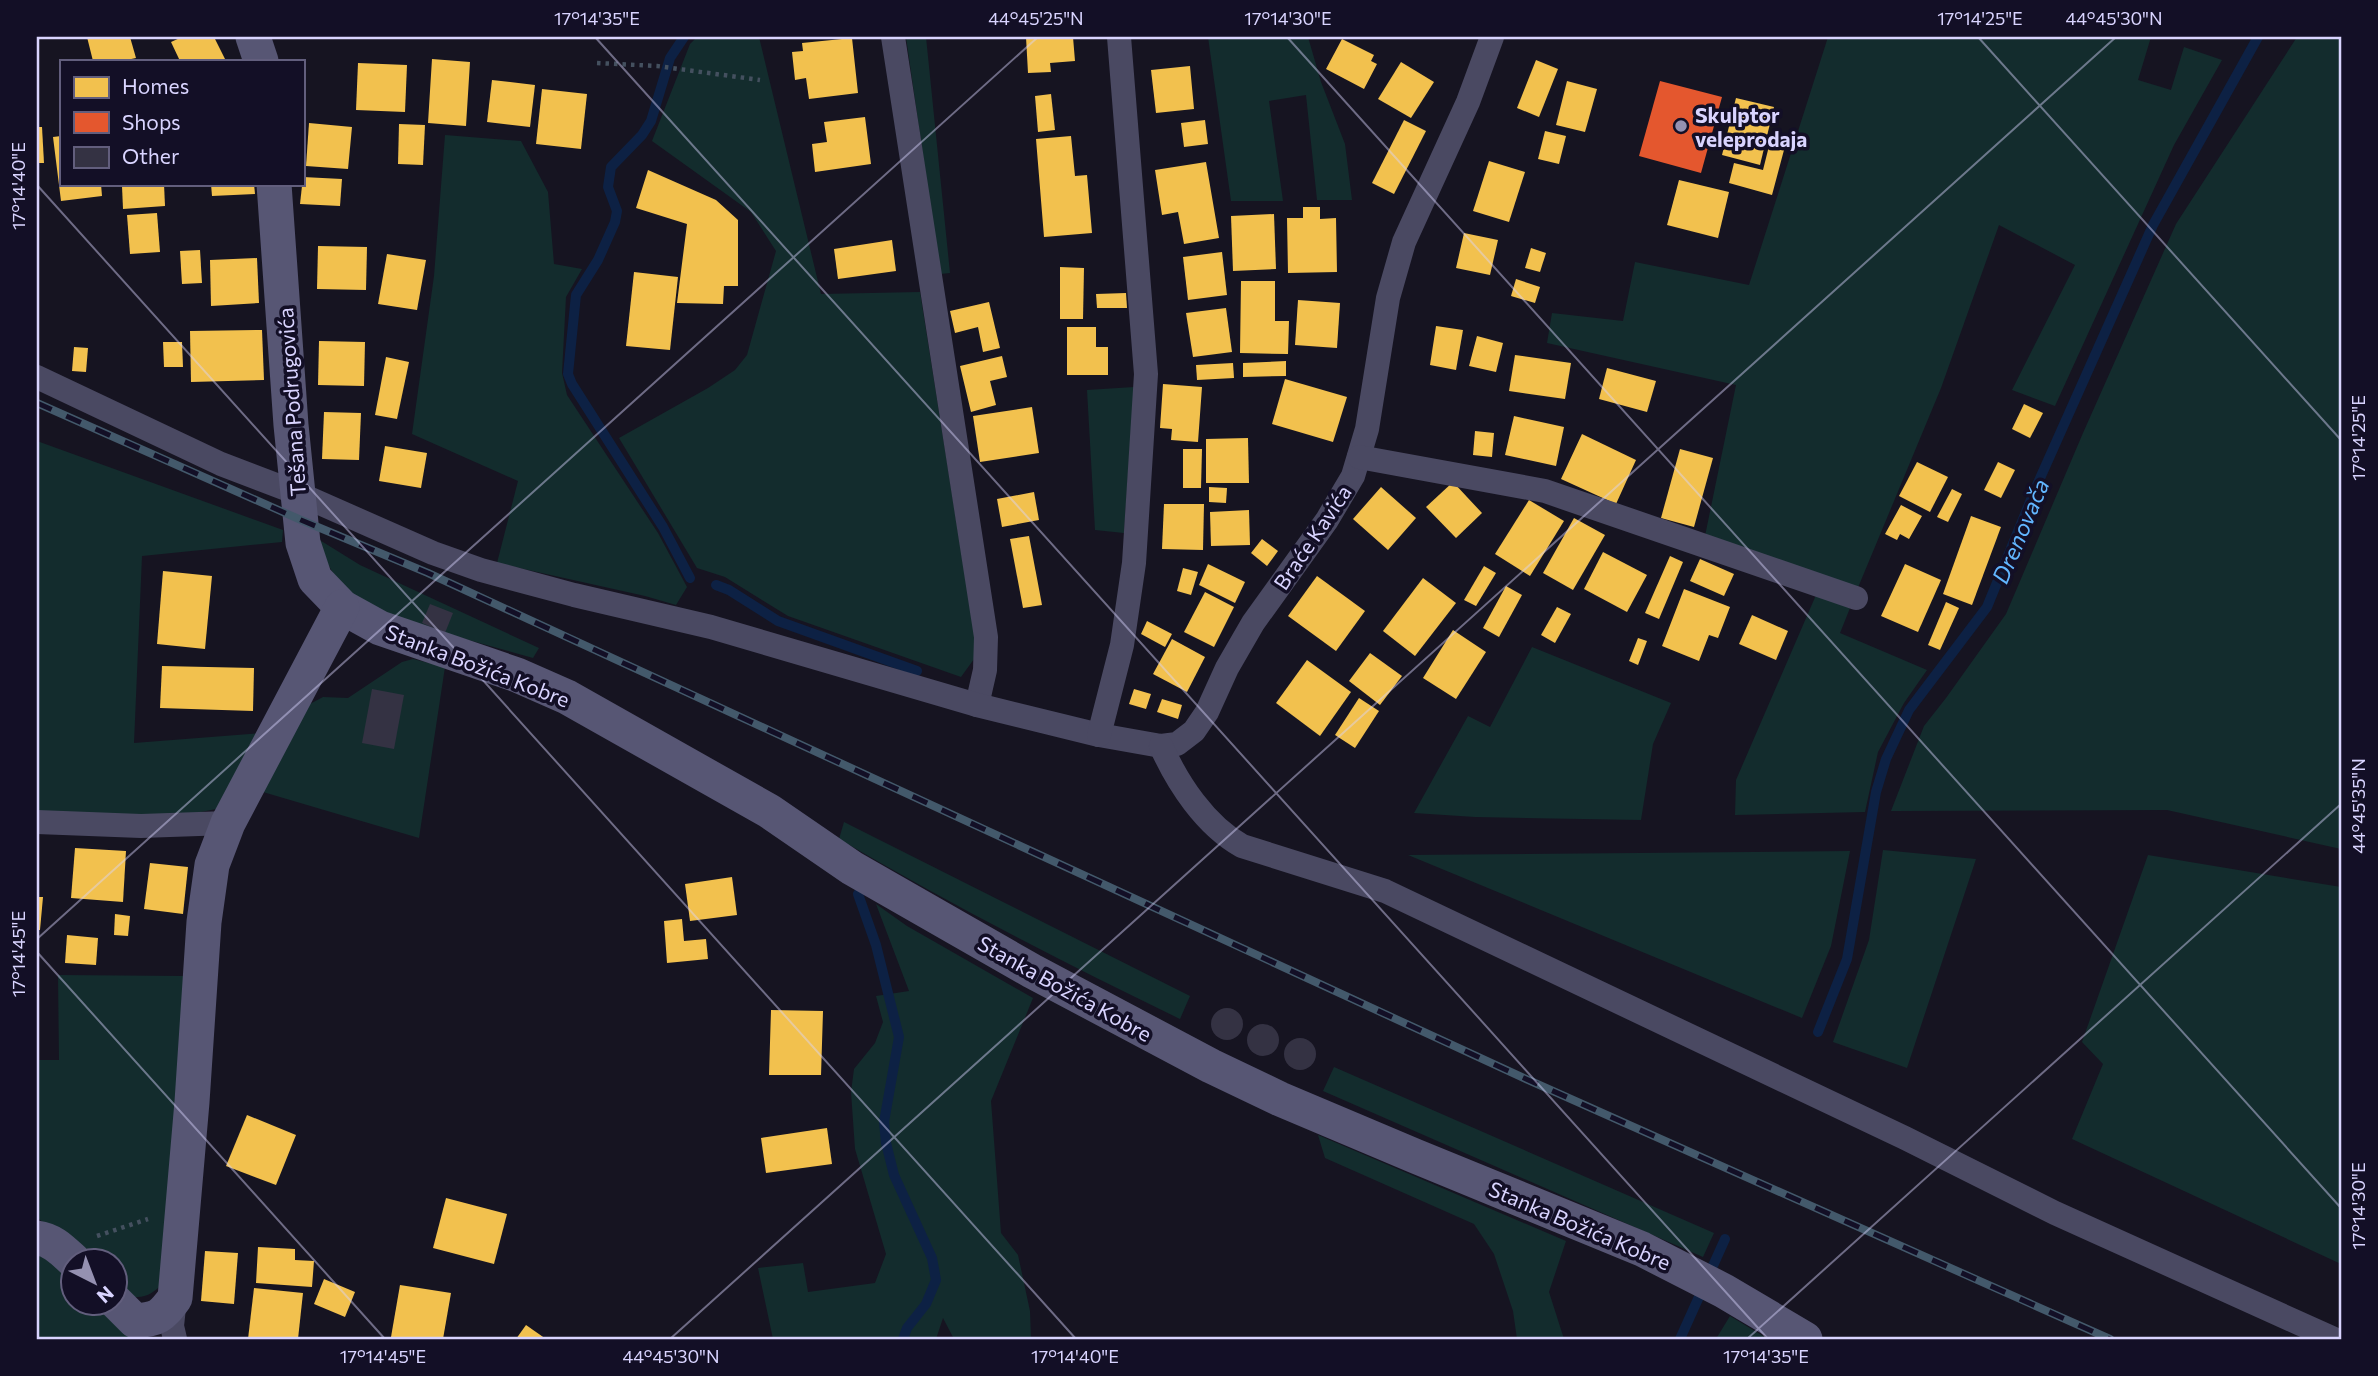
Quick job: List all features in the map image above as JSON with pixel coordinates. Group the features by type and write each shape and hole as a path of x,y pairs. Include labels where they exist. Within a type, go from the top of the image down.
{"street":[{"path":"253,37 261,60"},
{"path":"893,37 986,637 985,670 977,705"},
{"path":"1099,735 1122,645 1134,564 1146,374 1119,37"},
{"name":"Braće Kavića","path":"1161,747 1177,744 1194,731 1207,712 1227,668 1253,623 1343,496 1367,429 1388,298 1404,242 1468,102 1492,37"},
{"name":"Tešana Podrugovića","path":"274,186 303,543 315,579 342,607"},
{"path":"37,377 221,464 297,493 399,539 481,570 574,596 711,627 977,705 1161,747 1173,773 1205,815 1228,838 1242,846 1385,891 1905,1138 2055,1213 2334,1339"},
{"path":"1359,457 1545,491 1856,598"},
{"path":"176,1339 172,1326 185,1192 204,922 212,865 228,822 342,607"},
{"name":"Stanka Božića Kobre","path":"342,607 380,628 517,675 567,697 769,811 852,868 1031,971 1211,1066 1304,1109 1642,1249 1688,1271 1805,1339"},
{"path":"37,822 141,826 228,822"},
{"path":"137,1321 155,1319 175,1298"}],"path":[{"path":"597,63 657,66 760,80"},
{"path":"51,1243 160,1215 185,1192"}],"green space":[{"path":"697,37 759,37 821,294 920,292 976,645 974,659 961,677 788,616 725,577 697,568 619,438 735,370 747,355 776,251 751,212 652,141 690,44"},
{"path":"906,37 926,37 950,273 940,274"},
{"path":"1208,37 1308,37 1321,82 1345,144 1352,200 1317,200 1306,95 1269,101 1283,201 1231,201"},
{"path":"1828,37 2151,37 2138,80 2171,90 2184,47 2222,60 2174,145 2055,406 2012,390 2075,265 1999,225 1941,388 1857,590 1705,536 1736,385 1547,343 1552,313 1623,321 1635,262 1749,285"},
{"path":"2297,37 2341,37 2341,849 2167,810 1891,811 1924,726 2006,614 2176,224"},
{"path":"445,135 521,141 548,192 554,264 582,269 566,297 562,373 567,395 658,533 687,587 676,605 497,563 518,481 412,434 434,276"},
{"path":"1134,387 1124,533 1095,530 1087,390"},
{"path":"37,441 283,530 282,542 142,556 134,743 264,733 216,809 171,818 37,811"},
{"path":"310,534 360,565 539,648 533,658 400,621 349,593 333,573"},
{"path":"1816,595 1850,608 1840,633 1927,670 1904,703 1878,752 1865,812 1735,815 1736,780"},
{"path":"1532,647 1671,703 1653,744 1641,820 1475,817 1414,813 1468,716 1490,727"},
{"path":"413,659 445,667 419,838 263,792 308,705 323,697 348,698 402,662"},
{"path":"844,822 1190,996 1180,1019 1008,932 839,839"},
{"path":"1883,850 1976,859 1907,1068 1833,1042 1869,940"},
{"path":"1850,851 1831,946 1802,1018 1408,855"},
{"path":"2148,855 2341,887 2341,1264 2072,1139 2103,1064 2082,1042"},
{"path":"876,904 907,926 1033,998 991,1101 1001,1233 1018,1255 1030,1311 1031,1339 954,1339 943,1318 936,1339 773,1339 758,1268 803,1263 808,1292 875,1283 886,1254 855,1149 851,1092 854,1069 875,1043 883,1022 876,996 909,991"},
{"path":"58,975 184,976 164,1282 142,1297 130,1296 130,1246 69,1246 37,1217 37,1060 59,1060"},
{"path":"1334,1067 1714,1233 1703,1257 1323,1091"},
{"path":"1318,1135 1566,1241 1549,1292 1564,1339 1517,1339 1513,1311 1494,1254 1474,1224 1325,1158"},
{"path":"37,1251 60,1268 60,1316 118,1316 145,1339 37,1339"},
{"path":"1730,1316 1768,1339 1716,1339"}],"building: Homes":[{"path":"87,37 130,37 136,58 93,60"},
{"path":"182,37 214,37 225,59 180,60 171,42"},
{"path":"1026,37 1073,37 1075,61 1050,63 1051,72 1028,73"},
{"path":"852,38 858,93 809,99 806,78 795,80 792,52 803,51 802,43"},
{"path":"1342,39 1374,55 1371,61 1377,64 1364,89 1326,69"},
{"path":"432,59 470,62 466,126 428,123"},
{"path":"1536,60 1558,69 1539,117 1517,108"},
{"path":"1401,62 1434,82 1411,118 1378,99"},
{"path":"358,63 407,65 405,112 356,110"},
{"path":"1190,66 1194,109 1156,113 1151,70"},
{"path":"492,80 535,85 530,127 487,122"},
{"path":"1567,81 1597,89 1585,132 1556,125"},
{"path":"542,89 587,94 581,149 536,144"},
{"path":"1051,94 1055,130 1038,132 1035,96"},
{"path":"1736,98 1774,107 1760,165 1722,155"},
{"path":"865,117 871,164 815,172 812,144 827,142 824,122"},
{"path":"1205,120 1208,144 1184,147 1181,123"},
{"path":"1404,120 1426,131 1394,194 1372,183"},
{"path":"309,123 352,127 348,169 306,166"},
{"path":"399,124 425,125 423,165 398,164"},
{"path":"37,127 42,127 44,163 37,163"},
{"path":"1545,131 1566,136 1559,164 1538,159"},
{"path":"60,136 60,186 101,186 102,196 61,201 53,137"},
{"path":"1071,136 1075,176 1087,175 1092,233 1044,237 1036,139"},
{"path":"1769,146 1784,150 1772,195 1729,183 1734,163 1763,170"},
{"path":"1489,161 1525,172 1509,222 1473,211"},
{"path":"1206,162 1219,238 1184,244 1178,212 1162,215 1155,170"},
{"path":"648,170 716,200 738,220 738,286 724,286 723,304 677,303 687,224 636,208"},
{"path":"304,177 342,179 340,206 300,204"},
{"path":"1679,180 1729,192 1718,238 1667,225"},
{"path":"122,186 164,186 165,206 123,209"},
{"path":"211,186 254,186 255,194 212,196"},
{"path":"1303,207 1320,207 1320,219 1336,218 1337,272 1288,273 1287,218 1303,218"},
{"path":"157,213 160,252 130,254 127,215"},
{"path":"1274,214 1276,269 1233,271 1231,216"},
{"path":"1464,233 1498,240 1490,275 1456,268"},
{"path":"892,240 896,271 838,279 834,249"},
{"path":"318,246 367,247 366,290 317,289"},
{"path":"1531,248 1546,253 1540,272 1525,268"},
{"path":"200,250 202,283 182,284 180,251"},
{"path":"1222,252 1227,295 1188,300 1183,257"},
{"path":"387,254 426,260 417,310 378,304"},
{"path":"257,258 259,303 211,306 210,260"},
{"path":"1060,267 1084,268 1083,319 1060,319"},
{"path":"634,272 678,277 670,350 626,346"},
{"path":"1516,279 1540,287 1535,303 1511,296"},
{"path":"1241,281 1275,281 1275,321 1289,321 1288,354 1240,353"},
{"path":"1126,293 1127,308 1097,308 1096,294"},
{"path":"1298,300 1340,303 1337,348 1295,345"},
{"path":"989,302 1000,348 983,352 978,327 955,333 950,311"},
{"path":"1226,308 1232,352 1193,357 1186,313"},
{"path":"1436,326 1463,330 1456,370 1430,365"},
{"path":"1067,327 1096,327 1096,347 1108,347 1108,375 1067,375"},
{"path":"262,330 264,380 191,382 190,331"},
{"path":"1477,336 1503,343 1496,372 1469,366"},
{"path":"319,341 365,342 364,386 318,385"},
{"path":"163,342 182,342 183,367 164,367"},
{"path":"74,347 88,348 86,372 72,371"},
{"path":"1515,355 1571,363 1565,399 1509,391"},
{"path":"1002,356 1007,377 990,381 996,405 971,412 960,366"},
{"path":"386,357 409,362 397,419 375,415"},
{"path":"1286,361 1286,376 1243,377 1243,363"},
{"path":"1233,363 1234,378 1197,380 1196,365"},
{"path":"1607,368 1656,381 1647,412 1599,399"},
{"path":"1285,379 1347,397 1333,442 1272,424"},
{"path":"1163,384 1202,387 1198,442 1171,440 1172,429 1160,428"},
{"path":"2024,404 2043,413 2030,438 2012,429"},
{"path":"1032,407 1039,453 980,462 973,416"},
{"path":"324,412 361,413 359,460 322,459"},
{"path":"1514,416 1564,427 1556,466 1505,455"},
{"path":"1475,431 1494,433 1492,457 1473,455"},
{"path":"1582,434 1636,460 1616,504 1561,479"},
{"path":"1248,438 1249,483 1206,483 1206,439"},
{"path":"385,446 427,453 421,488 379,481"},
{"path":"1183,449 1202,449 1201,488 1183,488"},
{"path":"1680,449 1713,458 1694,527 1661,518"},
{"path":"1917,462 1948,477 1930,512 1899,496"},
{"path":"1998,462 2015,470 2001,498 1984,490"},
{"path":"1453,482 1482,513 1456,538 1426,507"},
{"path":"1209,487 1227,488 1226,503 1209,502"},
{"path":"1381,487 1416,518 1388,550 1353,519"},
{"path":"1952,489 1962,494 1948,522 1937,517"},
{"path":"1034,492 1039,520 1002,527 997,499"},
{"path":"1529,500 1564,521 1530,576 1495,554"},
{"path":"1164,504 1204,504 1203,550 1162,549"},
{"path":"1901,505 1922,516 1909,539 1900,534 1897,540 1885,534"},
{"path":"1249,510 1250,545 1211,546 1210,512"},
{"path":"1971,516 2001,527 1972,605 1943,594"},
{"path":"1574,518 1605,535 1573,590 1543,573"},
{"path":"1029,536 1042,605 1023,608 1010,539"},
{"path":"1262,539 1278,551 1267,566 1251,553"},
{"path":"1603,552 1647,575 1627,612 1584,589"},
{"path":"1670,556 1683,562 1659,619 1645,613"},
{"path":"1700,559 1734,574 1724,596 1690,581"},
{"path":"1208,564 1245,582 1235,603 1199,585"},
{"path":"1905,564 1941,580 1918,632 1881,616"},
{"path":"1484,566 1496,573 1476,606 1464,600"},
{"path":"1183,568 1198,572 1191,595 1177,591"},
{"path":"163,571 212,576 205,649 157,644"},
{"path":"1317,576 1365,611 1336,651 1288,616"},
{"path":"1423,578 1456,603 1415,656 1383,631"},
{"path":"1506,586 1522,595 1499,637 1483,628"},
{"path":"1684,589 1730,607 1718,638 1709,635 1699,661 1662,646"},
{"path":"1205,592 1234,607 1214,647 1184,632"},
{"path":"1946,602 1959,608 1940,650 1928,645"},
{"path":"1557,607 1571,614 1555,643 1541,635"},
{"path":"1752,615 1788,631 1776,660 1739,644"},
{"path":"1147,621 1172,634 1165,647 1141,634"},
{"path":"1453,630 1486,652 1456,699 1423,678"},
{"path":"1638,638 1647,641 1638,665 1629,661"},
{"path":"1172,639 1205,657 1187,692 1153,674"},
{"path":"1370,653 1402,676 1380,705 1349,681"},
{"path":"1307,660 1351,692 1320,736 1276,703"},
{"path":"162,666 254,668 253,711 160,708"},
{"path":"1134,689 1151,694 1146,709 1129,704"},
{"path":"1359,698 1379,711 1355,748 1335,735"},
{"path":"1162,699 1182,705 1178,719 1157,712"},
{"path":"75,848 126,851 123,902 71,898"},
{"path":"150,863 188,867 183,914 144,909"},
{"path":"732,877 737,915 690,921 685,884"},
{"path":"37,897 43,897 40,930 37,930"},
{"path":"115,914 130,916 128,936 114,935"},
{"path":"682,919 684,941 706,939 708,959 667,963 664,921"},
{"path":"67,935 98,938 96,965 65,963"},
{"path":"771,1010 823,1011 821,1075 769,1075"},
{"path":"247,1115 296,1135 276,1185 226,1166"},
{"path":"827,1128 832,1164 766,1173 761,1138"},
{"path":"446,1198 507,1214 494,1264 433,1248"},
{"path":"258,1247 295,1249 295,1260 314,1261 312,1287 256,1283"},
{"path":"205,1251 238,1253 234,1304 201,1301"},
{"path":"324,1279 355,1292 345,1317 314,1304"},
{"path":"400,1285 451,1293 443,1339 391,1337"},
{"path":"254,1288 303,1293 298,1339 248,1339"},
{"path":"526,1325 546,1339 516,1339"}],"building: Shops":[{"name":"Skulptor veleprodaja","path":"1660,81 1722,97 1701,173 1639,156"}],"building: Other":[{"path":"430,604 453,613 445,633 422,623"},
{"path":"372,689 404,695 394,749 362,743"},
{"path":"1227,1008 1238,1013 1243,1024 1238,1035 1227,1040 1216,1035 1211,1024 1216,1013"},
{"path":"1263,1024 1274,1029 1279,1040 1274,1051 1263,1056 1252,1051 1247,1040 1252,1029"},
{"path":"1300,1038 1311,1043 1316,1054 1311,1065 1300,1070 1289,1065 1284,1054 1289,1043"}],"waterway":[{"path":"684,37 670,58 651,121 642,135 611,167 608,187 617,211 615,222 598,260 576,295 568,374 663,527 690,578"},
{"name":"Drenovača","path":"1818,1032 1847,959 1876,792 1886,759 1909,710 1987,607 2037,485 2153,225 2258,37"},
{"path":"716,585 729,590 778,621 917,671"},
{"path":"858,894 876,945 899,1037 884,1122 886,1143 894,1175 932,1258 936,1280 926,1304 907,1328 903,1339"},
{"name":"Drenovača","path":"1680,1339 1725,1239"}],"railway":[{"path":"37,403 428,573 1526,1079 2110,1339"}],"place":[{"name":"Skulptor veleprodaja","path":"1681,126"}]}
